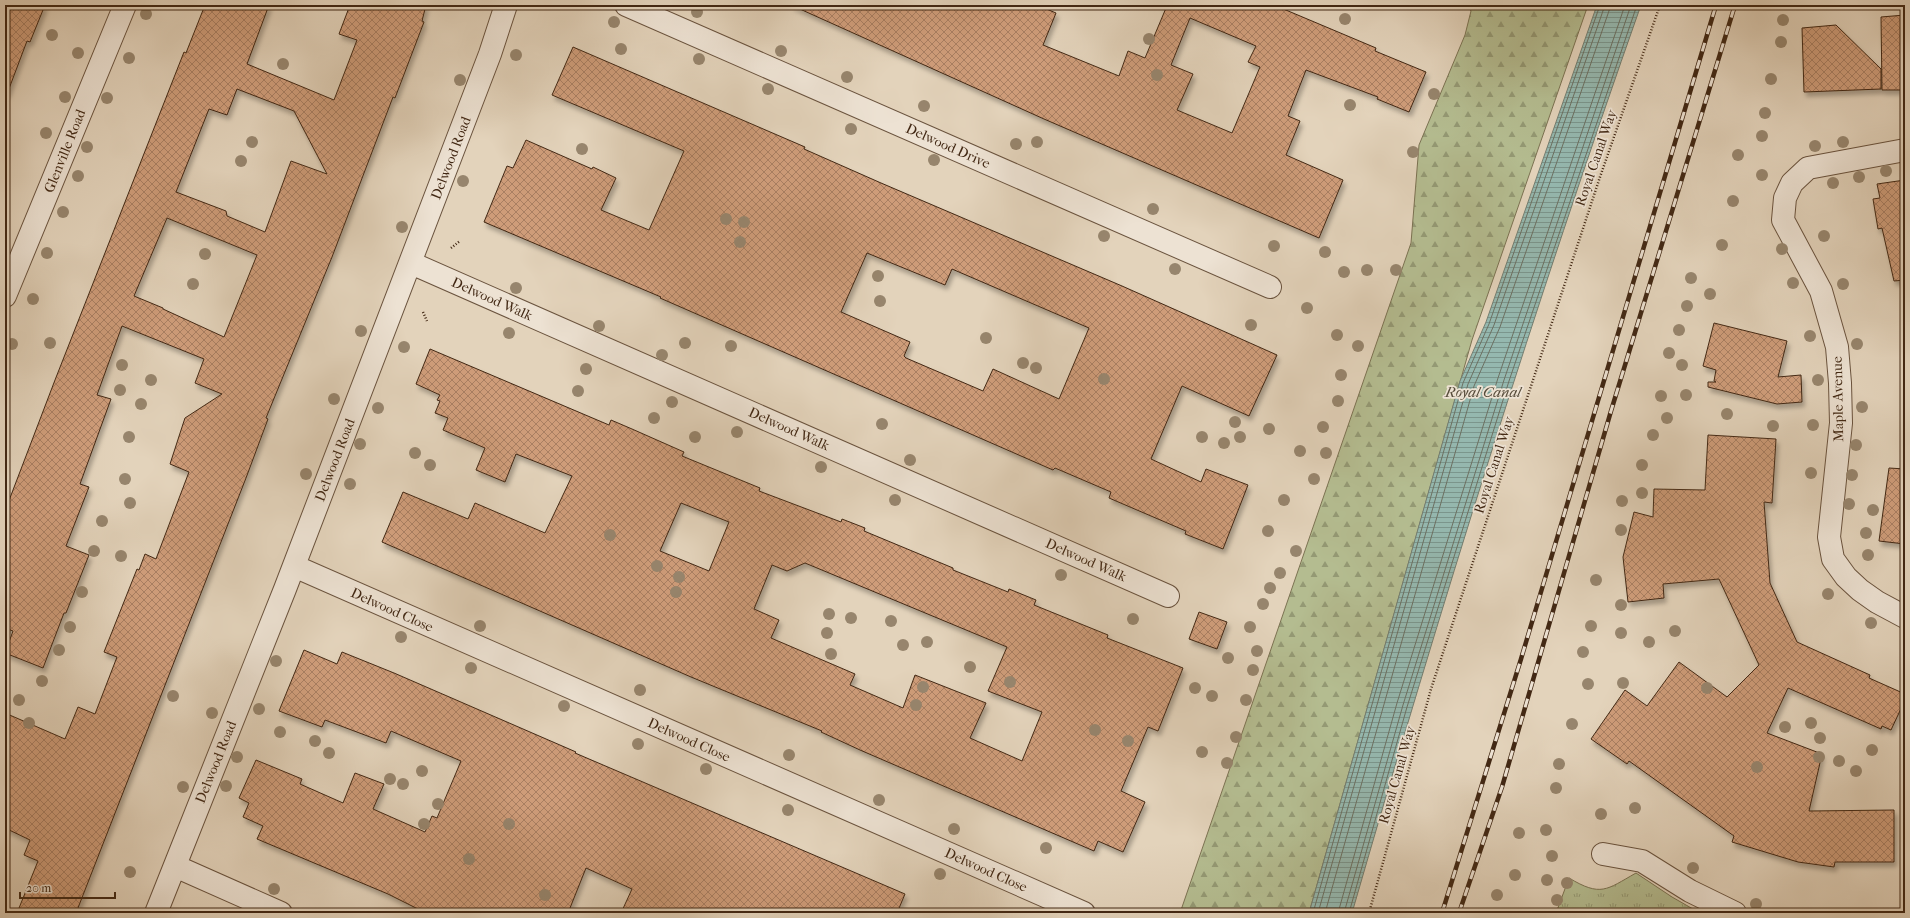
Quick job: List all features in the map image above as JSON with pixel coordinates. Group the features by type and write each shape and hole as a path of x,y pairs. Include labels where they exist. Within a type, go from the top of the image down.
{"street":[{"name":"Glenville Road","path":"5,296 125,5"},
{"name":"Delwood Road","path":"156,913 294,566 411,263 490,54 506,5"},
{"name":"Delwood Drive","path":"626,5 1270,287"},
{"name":"Maple Avenue","path":"1905,150 1808,168 1792,183 1785,198 1783,220 1821,291 1837,347 1841,423 1829,537 1833,559 1846,577 1860,590 1877,602 1905,617"},
{"name":"Delwood Walk","path":"411,263 1168,596"},
{"name":"Delwood Close","path":"294,566 1084,913"},
{"path":"1603,854 1642,861 1690,891 1735,913"},
{"path":"175,866 281,913"}],"path":[{"name":"Royal Canal Way","path":"1369,913 1431,689 1600,177 1660,5"},
{"path":"451,248 460,241"},
{"path":"423,312 427,322"}],"green space":[{"path":"1468,5 1588,5 1472,340 1309,913 1180,913 1411,243 1419,145 1465,35 1471,11"},
{"path":"1636,873 1672,897 1700,913 1556,913 1569,878 1589,888 1603,889 1617,884"}],"water":[{"name":"Royal Canal","path":"1597,5 1641,5 1526,344 1490,457 1419,685 1352,913 1309,913 1460,381 1486,322"}],"building":[{"path":"5,5 45,5 30,42 27,41 7,94 5,93"},
{"path":"205,5 269,5 247,64 334,100 357,40 339,34 350,5 426,5 422,21 424,22 395,98 393,97 332,257 266,418 268,419 246,478 76,913 17,913 38,861 24,855 30,840 5,828 5,713 65,739 78,707 95,714 117,657 104,652 137,569 139,570 145,554 156,559 189,472 170,464 185,418 222,394 195,383 204,359 122,326 97,395 111,399 80,484 89,487 66,546 89,555 66,613 64,613 43,668 5,653 13,631 5,628 5,511 184,52 186,53","holes":["237,89 294,111 327,174 291,161 265,232 227,216 226,211 176,192 209,109 227,115","167,218 257,255 224,337 134,296"]},
{"path":"791,5 1037,5 1056,13 1043,45 1119,76 1128,51 1145,58 1166,8 1160,5 1274,5 1376,48 1375,51 1426,72 1409,112 1377,99 1378,97 1306,70 1288,116 1300,121 1286,155 1343,180 1319,238 1044,119","holes":["1190,18 1256,46 1248,62 1260,67 1232,133 1177,110 1193,74 1171,65"]},
{"path":"1905,15 1905,90 1882,90 1881,17"},
{"path":"1836,25 1881,69 1881,89 1804,92 1802,28"},
{"path":"573,47 805,147 804,149 881,183 1122,286 1277,355 1249,416 1182,386 1151,459 1201,482 1206,469 1248,485 1223,549 1185,534 1186,531 1109,498 1111,492 1055,468 1053,470 660,298 661,297 484,222 507,166 513,168 526,140 616,178 601,210 649,230 684,151 552,95","holes":["867,253 945,285 952,269 1089,328 1059,399 993,369 983,391 906,358 904,356 910,342 841,312"]},
{"path":"1905,180 1905,280 1894,281 1882,228 1878,229 1873,199 1880,198 1877,184"},
{"path":"1714,323 1787,341 1778,377 1801,375 1802,402 1777,404 1708,387 1708,382 1716,382 1714,381 1716,370 1703,366"},
{"path":"430,349 609,425 611,420 632,429 684,452 682,456 760,488 759,491 841,522 842,519 865,528 864,531 953,568 953,570 1008,592 1009,589 1036,600 1034,605 1108,635 1107,638 1183,668 1158,731 1148,727 1121,791 1145,802 1123,852 1098,841 1094,851 860,750 821,732 822,731 691,677 382,542 403,492 468,519 475,503 545,533 572,476 516,454 505,482 476,470 485,448 443,430 448,418 435,413 440,401 437,400 440,395 416,384","holes":["681,503 729,522 709,571 660,551","805,563 1007,647 988,691 1042,712 1022,761 970,738 986,703 915,675 903,708 850,685 855,674 771,638 779,620 754,609 772,565 787,571"]},
{"path":"1708,435 1776,439 1772,503 1764,502 1770,583 1797,642 1870,675 1869,678 1905,694 1905,700 1891,730 1882,726 1881,729 1788,688 1767,733 1822,754 1809,811 1894,810 1894,862 1835,862 1834,867 1798,862 1732,842 1734,836 1629,761 1627,764 1591,739 1625,690 1647,706 1679,662 1727,697 1759,665 1719,579 1663,584 1664,598 1628,602 1623,557 1634,512 1653,517 1654,489 1705,490"},
{"path":"1889,468 1905,469 1905,544 1879,541"},
{"path":"1199,612 1227,622 1217,649 1189,639"},
{"path":"304,650 337,664 342,652 394,673 576,752 575,753 905,894 897,913 621,913 632,889 586,868 568,913 426,913 388,894 257,839 263,826 243,817 249,803 239,798 256,760 302,779 300,784 343,803 355,773 384,784 373,809 425,832 432,816 437,818 461,761 391,731 386,743 325,720 322,727 279,711"}],"railway":[{"path":"1442,913 1521,659 1716,5"},
{"path":"1459,913 1502,787 1611,411 1735,5"}]}
